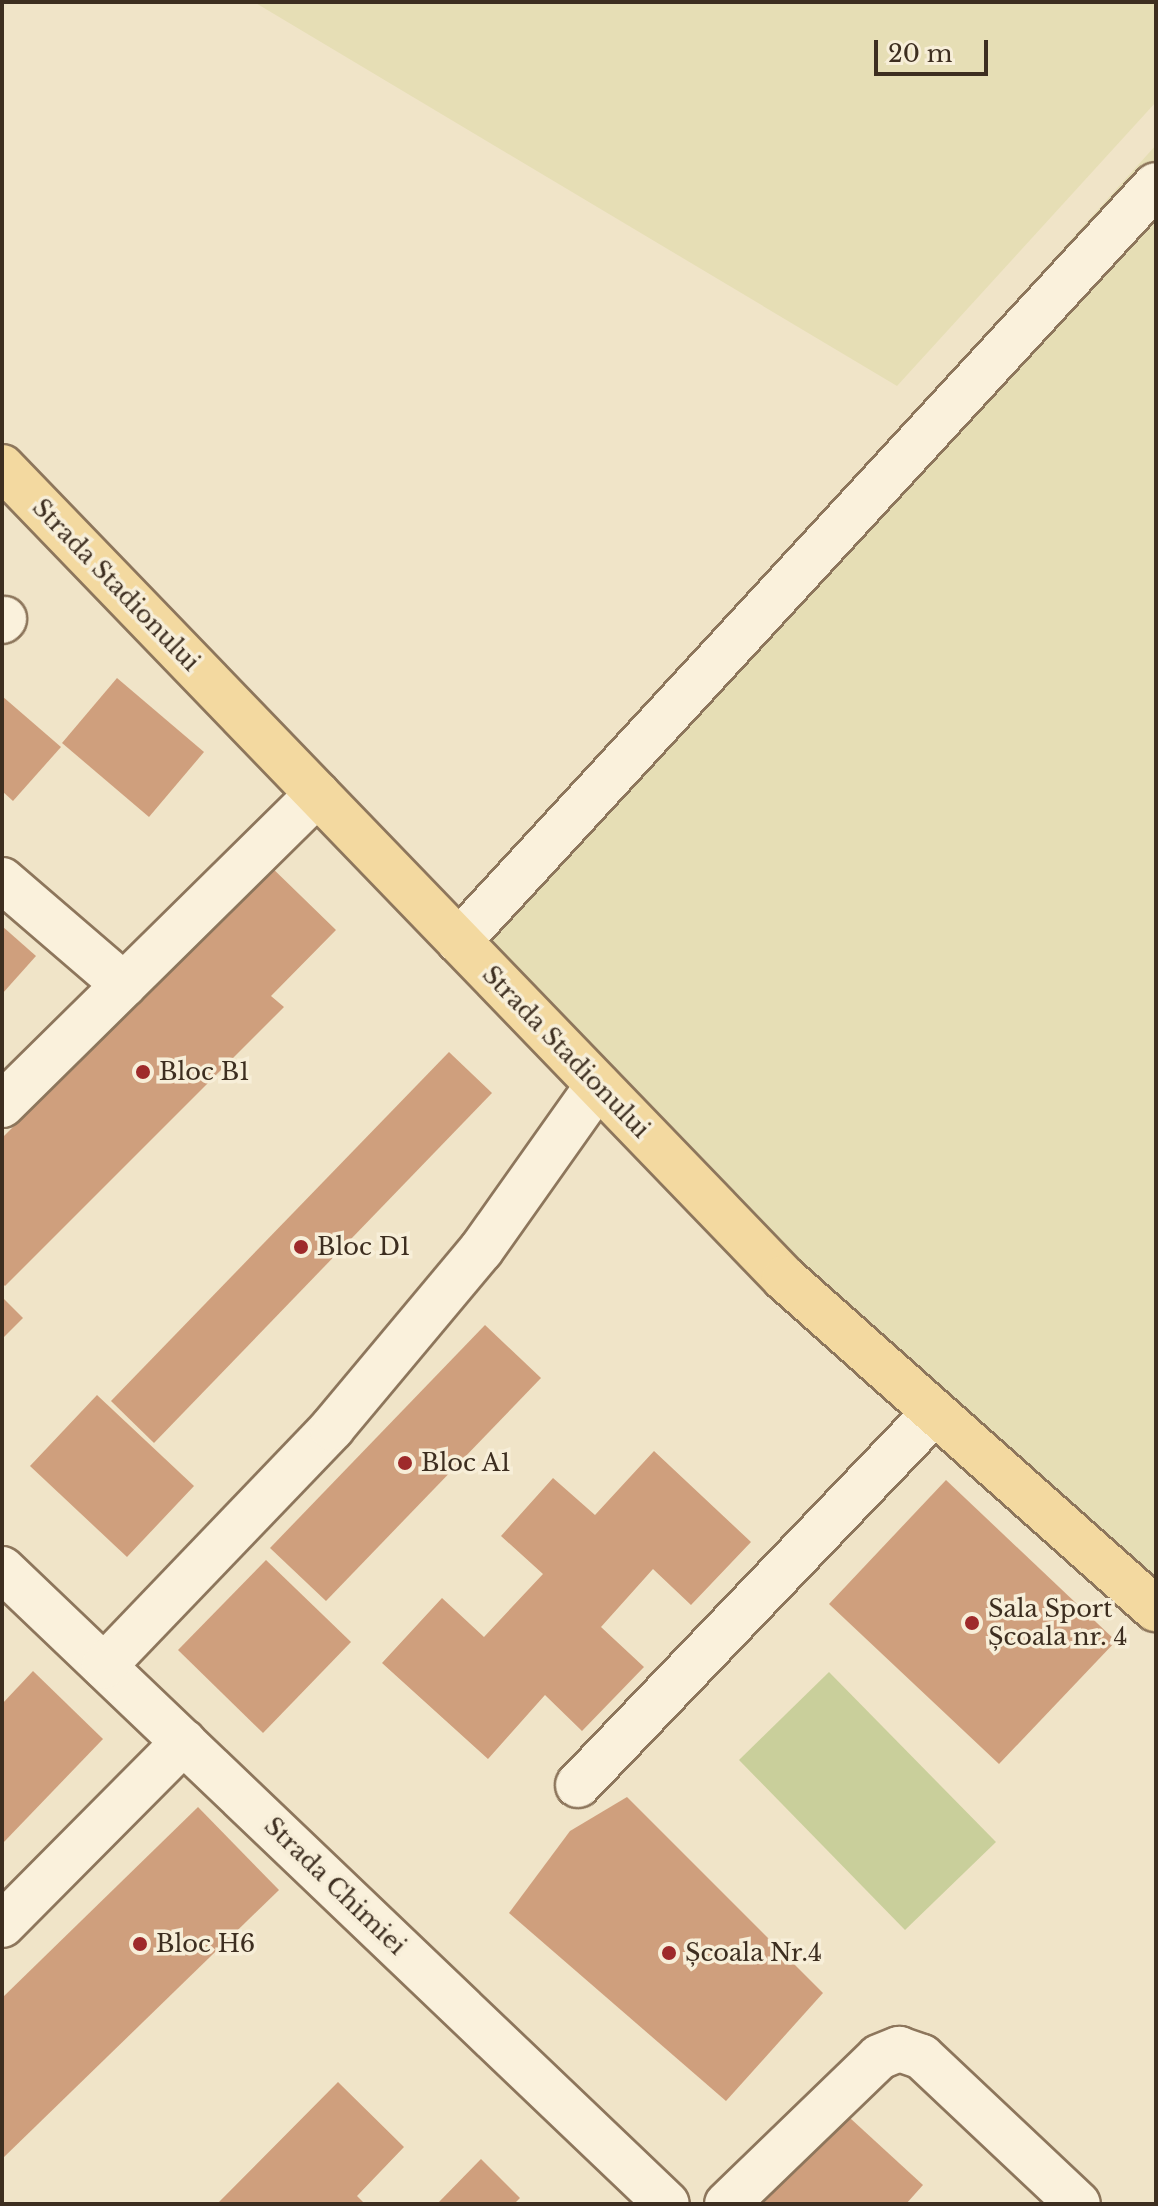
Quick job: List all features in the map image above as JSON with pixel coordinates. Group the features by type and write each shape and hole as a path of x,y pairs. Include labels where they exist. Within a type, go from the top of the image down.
{"main road":[{"name":"Strada Stadionului","path":"2,467 784,1278 1156,1609"}],"street":[{"path":"459,941 1156,185"},
{"path":"2,1105 317,794"},
{"path":"2,880 124,985"},
{"path":"104,1666 332,1428 481,1250 598,1085"},
{"path":"578,1785 935,1412"},
{"name":"Strada Chimiei","path":"2,1569 667,2204"},
{"path":"2,1925 184,1742"},
{"path":"727,2204 879,2057 899,2049 922,2057 1078,2204"}],"shaded area":[{"path":"254,2 1156,2 1156,102 897,386"},
{"path":"1156,145 1156,1588 793,1270 460,909 904,426"}],"green space":[{"path":"829,1672 996,1842 905,1930 739,1760"}],"building":[{"path":"117,678 204,752 149,817 62,743"},
{"path":"2,696 61,747 13,801 2,791"},
{"name":"Bloc B1","path":"265,861 336,930 271,996 284,1007 5,1286 2,1283 2,1138 207,933"},
{"path":"2,926 36,956 2,994"},
{"name":"Bloc D1","path":"449,1052 492,1093 154,1443 111,1401"},
{"path":"2,1297 23,1318 2,1339"},
{"name":"Bloc A1","path":"485,1325 541,1378 326,1601 270,1548"},
{"path":"97,1395 194,1486 127,1557 30,1466"},
{"path":"654,1451 751,1542 691,1605 653,1569 601,1627 644,1667 582,1731 545,1695 488,1759 382,1663 442,1598 484,1637 543,1574 501,1536 553,1478 595,1515"},
{"name":"Sala Sport Școala nr. 4","path":"946,1480 1116,1641 999,1764 829,1604"},
{"path":"266,1560 351,1642 263,1733 178,1650"},
{"path":"33,1671 103,1739 2,1844 2,1704"},
{"name":"Școala Nr.4","path":"627,1797 823,1993 726,2101 509,1913 570,1831"},
{"name":"Bloc H6","path":"198,1807 279,1890 2,2159 2,1998"},
{"path":"338,2082 404,2147 357,2196 365,2204 217,2204"},
{"path":"838,2107 923,2185 906,2204 750,2204"},
{"path":"481,2159 520,2198 514,2204 437,2204"}],"place":[{"name":"Bloc B1","path":"143,1072"},
{"name":"Bloc D1","path":"301,1247"},
{"name":"Bloc A1","path":"405,1463"},
{"name":"Sala Sport Școala nr. 4","path":"972,1623"},
{"name":"Bloc H6","path":"140,1944"},
{"name":"Școala Nr.4","path":"669,1953"}]}
